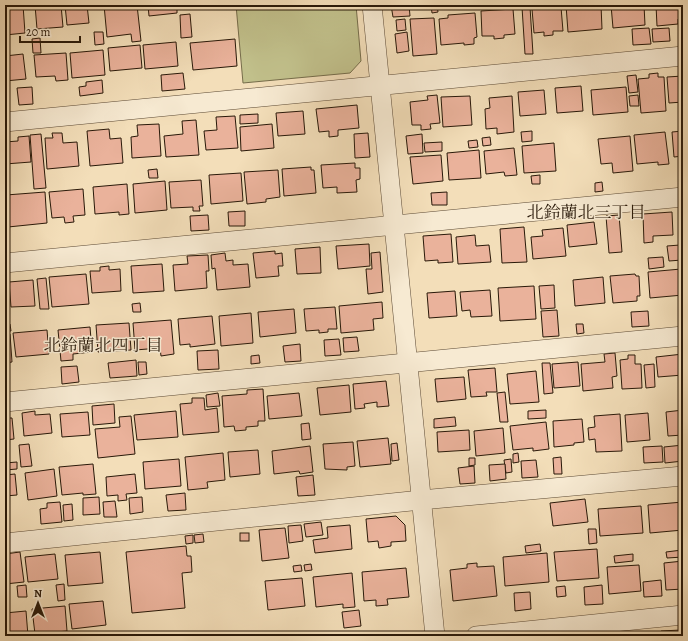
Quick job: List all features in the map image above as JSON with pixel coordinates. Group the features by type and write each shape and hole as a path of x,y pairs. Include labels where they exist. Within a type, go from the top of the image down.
{"street":[{"path":"372,5 435,636"},
{"path":"5,122 683,56"},
{"path":"5,263 683,197"},
{"path":"5,402 683,336"},
{"path":"5,543 421,500 683,476"},
{"path":"476,636 683,615"}],"shaded area":[{"path":"236,5 356,5 361,61 350,73 243,83"}],"building":[{"path":"23,5 25,33 5,35 5,6"},
{"path":"35,5 61,5 63,27 37,29"},
{"path":"65,5 87,5 89,23 67,25"},
{"path":"104,5 137,5 141,41 132,42 131,34 107,37"},
{"path":"148,5 177,5 177,13 149,16"},
{"path":"391,5 409,5 410,16 393,17"},
{"path":"431,5 437,5 438,12 432,13"},
{"path":"566,5 601,5 602,29 568,32"},
{"path":"611,5 644,5 645,25 613,28"},
{"path":"656,5 683,5 683,18 678,19 678,24 657,26"},
{"path":"522,7 530,7 533,54 525,54"},
{"path":"561,7 563,31 553,31 553,35 544,36 544,32 534,33 532,9"},
{"path":"513,9 515,34 504,35 504,38 494,39 494,36 482,36 481,11"},
{"path":"475,13 477,37 474,38 474,44 464,45 464,43 441,45 439,19 448,18 448,15"},
{"path":"190,14 192,37 181,38 180,15"},
{"path":"434,18 437,54 413,56 410,19"},
{"path":"405,19 406,30 397,31 396,20"},
{"path":"649,28 651,44 633,45 632,29"},
{"path":"669,28 670,41 653,42 652,29"},
{"path":"94,32 103,32 104,44 95,45"},
{"path":"407,32 409,51 397,53 395,34"},
{"path":"40,38 41,53 33,53 32,39"},
{"path":"235,39 237,66 193,70 190,43"},
{"path":"176,42 178,66 145,69 143,45"},
{"path":"140,45 142,68 110,71 108,48"},
{"path":"103,50 105,75 72,78 70,53"},
{"path":"66,53 68,80 56,81 55,76 36,77 34,55"},
{"path":"23,54 26,79 5,81 5,56"},
{"path":"183,73 185,89 162,91 161,75"},
{"path":"658,73 658,77 664,77 666,111 641,113 638,79 649,78 649,74"},
{"path":"636,75 638,92 629,93 627,76"},
{"path":"683,76 683,102 669,103 667,77"},
{"path":"102,80 103,93 80,96 79,87 86,86 86,82"},
{"path":"581,86 583,111 557,113 555,88"},
{"path":"32,87 33,104 19,105 17,88"},
{"path":"626,87 628,112 593,115 591,90"},
{"path":"544,90 546,114 520,116 518,92"},
{"path":"437,95 440,123 430,124 431,129 421,130 421,125 412,125 410,102 428,100 427,96"},
{"path":"638,95 639,106 630,106 629,96"},
{"path":"470,96 472,125 443,127 441,97"},
{"path":"512,96 514,132 497,134 497,128 486,129 485,109 490,108 489,98"},
{"path":"357,105 359,128 338,130 338,136 329,137 329,131 319,132 316,109"},
{"path":"303,111 305,134 278,136 276,113"},
{"path":"258,114 258,123 240,124 240,115"},
{"path":"235,116 238,148 206,150 204,131 217,130 216,117"},
{"path":"196,120 199,155 166,157 164,136 183,134 182,121"},
{"path":"159,124 161,156 132,158 131,137 138,136 137,125"},
{"path":"272,124 274,148 241,151 240,127"},
{"path":"109,129 110,139 121,138 123,163 90,166 87,131"},
{"path":"532,131 532,141 522,142 521,132"},
{"path":"683,131 683,156 674,157 672,132"},
{"path":"665,132 669,164 658,165 658,162 637,164 634,135"},
{"path":"52,133 62,133 63,143 77,142 79,166 47,169 45,138 53,138"},
{"path":"368,133 370,157 355,158 354,134"},
{"path":"41,134 46,188 34,189 30,135"},
{"path":"422,134 423,153 408,154 406,136"},
{"path":"29,136 31,162 5,164 5,142 18,141 18,137"},
{"path":"630,136 633,171 613,173 612,163 601,164 598,139"},
{"path":"490,137 491,145 483,146 482,138"},
{"path":"477,140 478,147 469,148 468,141"},
{"path":"442,142 442,151 425,152 424,143"},
{"path":"554,143 556,171 524,173 522,146"},
{"path":"514,148 517,175 505,176 504,172 486,174 484,151"},
{"path":"479,150 481,178 449,180 447,153"},
{"path":"441,155 443,181 413,184 410,157"},
{"path":"355,163 355,168 360,168 360,179 356,180 357,192 337,193 337,187 323,188 321,165"},
{"path":"311,167 311,170 314,170 316,193 284,196 282,169"},
{"path":"157,169 158,178 149,178 148,170"},
{"path":"278,170 280,197 266,199 266,202 247,204 244,172"},
{"path":"241,173 243,201 211,204 209,175"},
{"path":"540,175 540,184 532,184 531,176"},
{"path":"201,180 203,206 199,206 200,211 193,211 193,207 171,208 169,182"},
{"path":"165,181 167,210 135,213 133,184"},
{"path":"602,182 603,191 595,192 595,183"},
{"path":"127,184 129,214 119,215 119,212 95,214 93,187"},
{"path":"83,189 85,215 73,216 74,222 65,223 64,217 52,218 49,192"},
{"path":"45,192 47,223 8,227 6,195"},
{"path":"447,192 447,205 432,205 431,193"},
{"path":"245,211 245,226 229,226 228,212"},
{"path":"672,212 673,235 653,236 653,242 644,243 643,214"},
{"path":"208,215 209,230 191,231 190,216"},
{"path":"619,215 622,252 609,253 606,216"},
{"path":"679,215 683,215 683,236 681,236"},
{"path":"594,222 597,244 569,247 567,225"},
{"path":"524,227 527,262 502,263 500,229"},
{"path":"563,228 566,256 533,259 531,237 543,236 542,230"},
{"path":"451,234 453,262 438,263 438,260 425,261 423,236"},
{"path":"475,235 476,246 489,245 491,262 458,264 456,237"},
{"path":"369,244 370,266 338,269 336,246"},
{"path":"680,245 682,260 669,261 667,246"},
{"path":"320,247 321,273 297,274 295,249"},
{"path":"275,251 275,254 282,253 283,266 278,266 279,276 256,278 253,253"},
{"path":"380,252 383,292 368,294 366,269 372,269 371,253"},
{"path":"225,253 226,261 233,260 233,265 248,264 250,287 217,290 215,268 212,269 211,255"},
{"path":"208,255 209,271 206,271 207,288 175,291 173,265 188,264 187,256"},
{"path":"663,257 664,267 649,269 648,258"},
{"path":"162,264 164,291 133,293 131,266"},
{"path":"109,266 109,270 120,269 121,291 92,293 90,271 100,271 100,267"},
{"path":"681,269 683,295 650,298 648,272"},
{"path":"86,274 89,304 52,307 49,277"},
{"path":"635,274 636,276 639,276 640,296 637,296 637,301 613,303 610,276"},
{"path":"603,277 605,303 575,306 573,280"},
{"path":"46,278 49,309 40,309 37,279"},
{"path":"33,280 35,306 11,307 9,282"},
{"path":"554,285 555,308 541,309 539,286"},
{"path":"5,286 7,305 5,305"},
{"path":"534,286 536,319 500,321 498,288"},
{"path":"490,290 492,316 471,317 470,310 462,311 460,292"},
{"path":"455,291 457,316 429,318 427,293"},
{"path":"382,302 383,318 373,319 374,330 341,333 339,306"},
{"path":"140,303 141,312 133,312 132,304"},
{"path":"335,307 337,329 328,329 328,332 319,333 319,330 306,331 304,309"},
{"path":"294,309 296,333 260,337 258,312"},
{"path":"557,310 559,336 543,337 541,311"},
{"path":"648,311 649,326 632,327 631,312"},
{"path":"251,313 253,343 221,346 219,316"},
{"path":"212,316 215,344 190,347 190,344 180,345 178,319"},
{"path":"171,320 174,354 161,356 160,348 135,350 133,323"},
{"path":"129,323 131,350 98,352 96,325"},
{"path":"5,324 10,324 11,331 5,331"},
{"path":"576,324 583,324 584,333 577,334"},
{"path":"90,327 92,352 73,354 73,360 61,361 58,330"},
{"path":"47,330 49,354 16,357 13,333"},
{"path":"5,334 10,334 12,362 5,363"},
{"path":"357,337 359,351 344,352 343,338"},
{"path":"339,339 341,355 325,356 324,340"},
{"path":"300,344 301,361 285,362 283,346"},
{"path":"218,350 219,369 198,370 197,351"},
{"path":"615,353 617,376 612,377 613,388 583,391 581,364 605,362 604,354"},
{"path":"683,354 683,375 658,377 656,357"},
{"path":"259,355 260,363 251,364 251,356"},
{"path":"628,355 635,355 635,364 641,364 642,388 622,389 620,360 628,359"},
{"path":"136,360 137,376 110,378 108,363"},
{"path":"138,362 146,362 147,374 139,375"},
{"path":"578,362 580,386 554,388 552,364"},
{"path":"542,363 550,363 553,393 544,394"},
{"path":"654,364 655,387 646,388 644,365"},
{"path":"77,366 79,382 62,384 61,367"},
{"path":"495,368 497,392 486,392 487,396 471,397 468,370"},
{"path":"536,371 539,402 510,404 507,374"},
{"path":"464,377 466,399 437,402 435,379"},
{"path":"386,381 389,406 377,407 377,402 364,404 365,408 355,409 353,384"},
{"path":"349,385 351,412 320,415 317,388"},
{"path":"263,389 265,421 258,421 258,426 246,427 246,430 235,431 234,426 224,427 222,396 247,394 247,390"},
{"path":"505,392 508,422 500,422 497,393"},
{"path":"218,393 220,406 207,407 206,395"},
{"path":"299,393 302,416 269,419 267,396"},
{"path":"192,398 204,398 205,410 217,408 219,432 183,435 180,404 192,403"},
{"path":"114,404 115,423 93,425 92,406"},
{"path":"546,410 546,418 528,419 528,411"},
{"path":"683,410 683,435 668,436 666,412"},
{"path":"35,411 35,415 50,414 52,433 24,436 22,413"},
{"path":"176,411 178,437 137,440 134,415"},
{"path":"88,412 90,435 62,437 60,414"},
{"path":"648,413 650,440 627,442 625,415"},
{"path":"620,414 622,451 596,452 595,439 589,440 588,428 595,427 594,416"},
{"path":"131,416 135,454 98,458 95,429 120,427 119,417"},
{"path":"455,417 456,426 434,428 434,419"},
{"path":"5,418 12,418 14,439 5,440"},
{"path":"582,419 584,442 574,443 574,445 554,447 553,421"},
{"path":"546,422 549,449 533,451 533,448 513,450 510,426"},
{"path":"309,423 311,439 302,440 301,424"},
{"path":"503,428 505,453 476,456 474,431"},
{"path":"469,430 470,450 438,452 437,432"},
{"path":"388,438 391,464 360,467 357,441"},
{"path":"353,442 355,466 347,467 347,470 325,469 323,444"},
{"path":"397,443 399,460 392,461 391,444"},
{"path":"29,444 32,466 21,467 19,445"},
{"path":"683,445 683,461 665,463 664,447"},
{"path":"310,446 313,472 300,474 299,471 274,474 272,451"},
{"path":"662,446 663,462 644,463 643,447"},
{"path":"258,450 260,474 230,477 228,452"},
{"path":"223,453 225,480 207,482 208,488 188,490 185,457"},
{"path":"518,453 519,462 513,463 513,454"},
{"path":"561,457 562,474 554,474 553,458"},
{"path":"469,458 475,458 475,465 469,466"},
{"path":"179,459 181,486 145,489 143,462"},
{"path":"511,459 512,472 506,473 504,460"},
{"path":"536,460 538,477 522,478 521,461"},
{"path":"17,462 17,469 5,470 5,463"},
{"path":"93,464 96,494 83,495 83,493 62,495 59,467"},
{"path":"505,464 506,479 490,481 489,465"},
{"path":"474,466 475,483 460,484 458,468"},
{"path":"54,469 57,496 28,500 25,473"},
{"path":"15,474 17,495 5,496 5,475"},
{"path":"135,474 137,493 126,494 127,500 118,501 118,495 107,496 106,477"},
{"path":"313,475 315,495 298,496 296,477"},
{"path":"185,493 186,510 168,511 166,495"},
{"path":"99,497 100,514 83,515 83,498"},
{"path":"142,497 143,512 130,514 129,498"},
{"path":"585,499 588,522 553,526 550,503"},
{"path":"115,501 117,517 104,517 103,502"},
{"path":"60,502 62,522 41,524 40,509 47,508 47,503"},
{"path":"683,502 683,530 650,533 648,505"},
{"path":"72,504 73,520 64,521 63,505"},
{"path":"641,506 643,533 600,536 598,509"},
{"path":"396,516 405,525 406,541 391,542 391,546 379,548 378,541 368,542 366,519"},
{"path":"321,522 323,535 306,537 304,524"},
{"path":"301,525 303,541 289,543 288,526"},
{"path":"350,525 352,549 315,553 313,540 328,538 327,527"},
{"path":"285,528 289,558 262,561 259,530"},
{"path":"588,529 596,529 597,543 589,544"},
{"path":"240,533 249,533 249,541 240,541"},
{"path":"203,534 204,542 195,543 194,535"},
{"path":"193,535 193,543 186,544 185,536"},
{"path":"540,544 541,551 526,553 525,546"},
{"path":"186,546 187,556 191,556 192,572 182,573 185,608 132,613 126,552"},
{"path":"597,549 599,578 557,581 554,552"},
{"path":"682,550 683,557 667,558 666,552"},
{"path":"20,552 24,582 5,584 5,554"},
{"path":"100,552 103,583 68,586 65,555"},
{"path":"547,553 549,582 505,586 503,557"},
{"path":"55,554 58,579 28,582 25,557"},
{"path":"633,554 633,561 615,563 614,556"},
{"path":"683,561 683,589 666,590 664,563"},
{"path":"477,563 477,567 494,566 497,596 453,601 450,570 467,568 467,564"},
{"path":"311,564 312,570 305,571 304,565"},
{"path":"301,565 302,571 294,572 293,566"},
{"path":"639,565 641,591 609,594 607,567"},
{"path":"406,568 409,597 387,599 388,605 376,606 376,600 364,601 362,572"},
{"path":"352,573 355,607 343,608 343,604 316,607 313,577"},
{"path":"302,578 305,606 268,610 265,581"},
{"path":"661,580 662,596 644,597 643,582"},
{"path":"64,584 65,600 58,601 56,585"},
{"path":"26,585 27,597 18,597 17,586"},
{"path":"602,585 603,604 585,605 584,587"},
{"path":"565,586 566,596 557,597 556,587"},
{"path":"530,592 531,609 515,611 514,593"},
{"path":"103,601 106,625 72,629 69,604"},
{"path":"65,606 67,631 35,634 32,609"},
{"path":"359,610 361,626 344,628 342,612"},
{"path":"26,611 28,636 5,636 5,613"},
{"path":"681,630 682,636 662,636 661,631"},
{"path":"121,633 122,636 104,636 104,635"}],"district":[{"name":"北鈴蘭北三丁目","path":"586,212"},
{"name":"北鈴蘭北四丁目","path":"103,345"}]}
